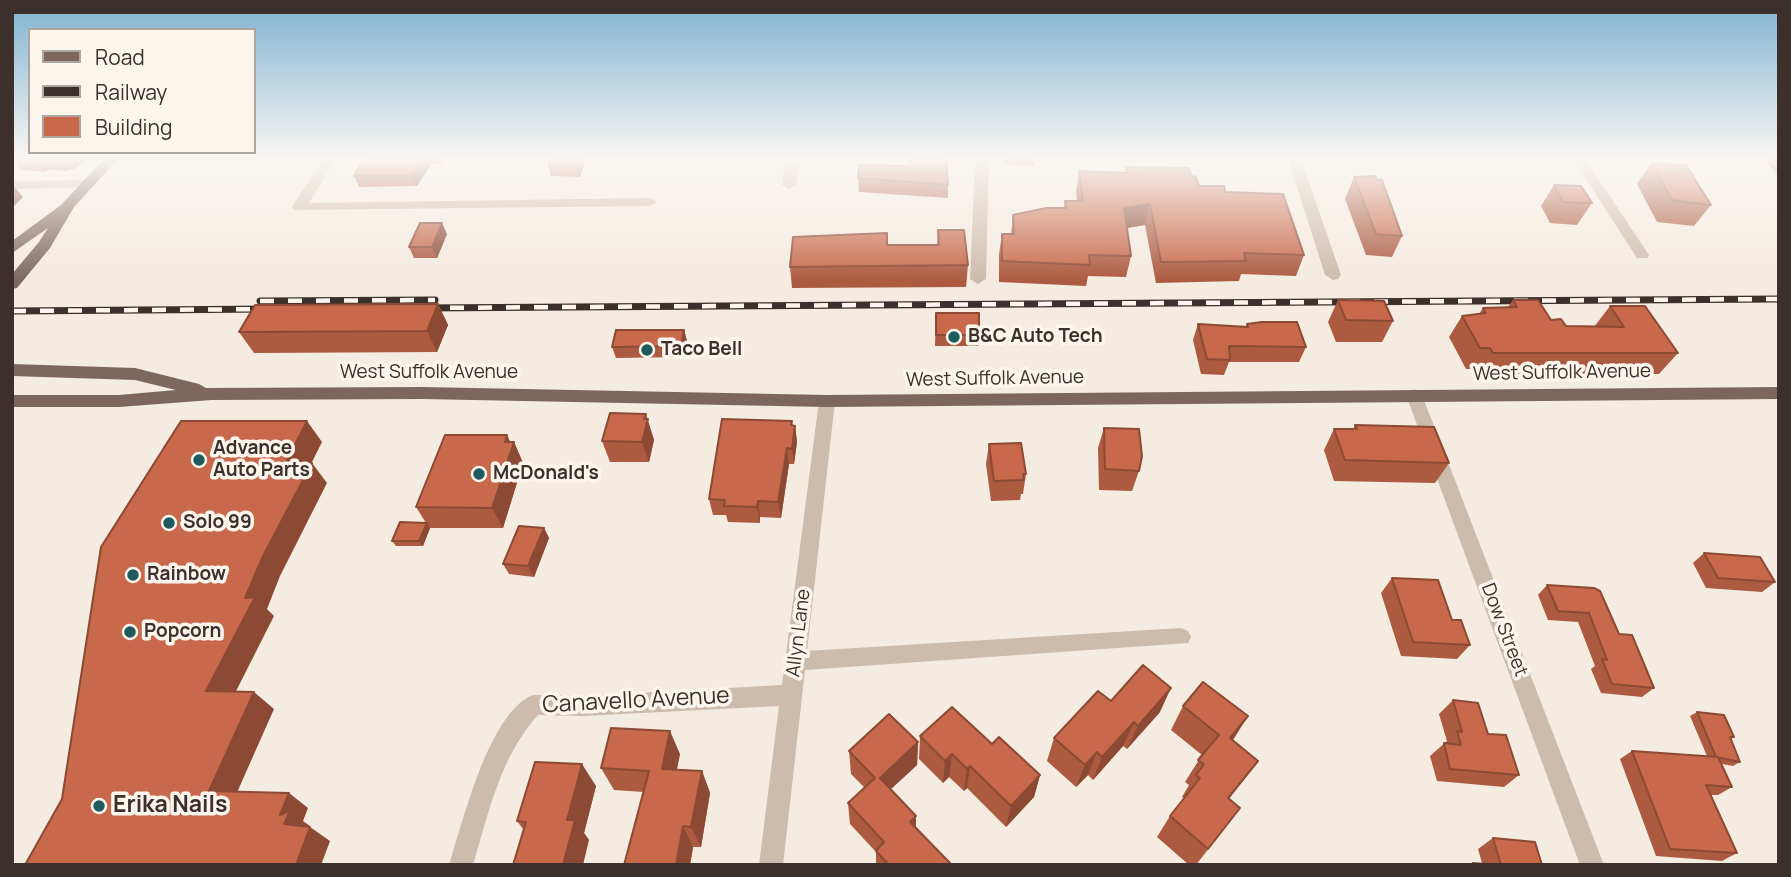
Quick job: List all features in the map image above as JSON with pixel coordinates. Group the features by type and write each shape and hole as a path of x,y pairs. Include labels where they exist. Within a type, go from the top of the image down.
{"main road":[{"path":"12,284 45,246 72,200"},
{"path":"12,248 68,205"},
{"name":"West Suffolk Avenue","path":"12,370 135,374 212,394"},
{"name":"West Suffolk Avenue","path":"12,401 119,401 212,394 422,393 827,401 1779,393"}],"street":[{"path":"303,200 299,207 650,202"},
{"path":"978,279 981,200"},
{"path":"1308,200 1333,275"},
{"path":"1606,200 1642,254"},
{"name":"Dow Street","path":"1414,396 1592,865"},
{"name":"Allyn Lane","path":"771,865 791,695 798,661 809,537 827,401"},
{"path":"798,661 1181,638"},
{"name":"Canavello Avenue","path":"461,865 500,747 514,722 533,705 583,706 791,695"}],"building":[{"path":"1285,200 1304,255 1244,253 1246,261 1161,262 1150,204 1124,208 1131,256 1089,255 1090,265 1002,261 1002,234 1014,234 1013,215 1046,208 1066,208 1065,201"},
{"path":"1363,200 1389,200 1402,236 1376,234"},
{"path":"1562,200 1590,200 1592,203"},
{"path":"1672,200 1708,200 1711,205"},
{"path":"420,223 442,223 432,247 409,247"},
{"path":"938,230 964,230 968,265 790,267 793,237 887,233 887,245 939,245"},
{"path":"1338,300 1384,301 1393,321 1346,320"},
{"path":"1513,300 1538,300 1551,320 1561,319 1566,326 1624,327 1610,306 1645,306 1678,353 1493,353 1490,348 1480,348 1462,316 1486,313 1483,308 1517,307"},
{"path":"438,304 427,331 239,332 255,305"},
{"path":"936,313 979,313 979,335 936,335"},
{"path":"1297,322 1306,347 1229,346 1230,360 1207,359 1198,324 1248,327 1247,324"},
{"path":"616,330 684,330 681,346 612,347"},
{"path":"610,413 646,414 644,419 648,419 642,442 602,441"},
{"path":"722,419 792,421 791,425 795,426 792,449 787,448 778,502 758,501 757,507 724,506 725,500 709,499"},
{"path":"181,421 307,421 286,462 312,463 263,556 245,598 255,597 206,691 254,692 209,791 289,793 280,815 290,811 284,824 310,827 296,865 25,865 62,799 101,547"},
{"path":"1355,425 1434,427 1449,463 1345,460 1334,429 1357,429"},
{"path":"1104,428 1139,429 1142,456 1139,471 1105,469"},
{"path":"445,435 507,435 505,442 514,442 492,508 416,507"},
{"path":"1021,443 1026,474 1023,474 1024,480 994,481 989,444"},
{"path":"400,522 427,523 419,541 392,541"},
{"path":"519,526 544,528 528,566 503,564"},
{"path":"1704,553 1760,557 1775,582 1718,578"},
{"path":"1392,578 1438,580 1452,620 1461,620 1470,645 1413,642"},
{"path":"1547,585 1594,588 1600,591 1619,634 1632,635 1654,688 1612,684 1602,659 1607,660 1589,613 1558,611"},
{"path":"1143,665 1171,688 1138,726 1134,722 1102,757 1097,752 1085,765 1054,738 1098,691 1111,701"},
{"path":"1203,682 1248,716 1230,738 1258,761 1228,798 1240,808 1208,849 1170,816 1200,778 1196,775 1204,764 1198,760 1219,735 1183,706"},
{"path":"1453,700 1478,703 1488,734 1506,735 1519,775 1450,769 1444,743 1461,745 1457,731 1462,732"},
{"path":"952,707 992,744 999,737 1040,775 1011,806 970,766 967,769 952,754 945,761 920,736"},
{"path":"1697,712 1724,715 1734,737 1730,737 1740,762 1716,757"},
{"path":"889,714 918,742 880,778 916,816 910,822 950,863 948,865 889,865 876,851 884,842 848,803 875,778 849,751"},
{"path":"611,728 670,731 662,769 702,771 691,827 683,826 676,865 624,865 649,771 601,768"},
{"path":"1632,751 1718,757 1732,787 1706,785 1737,853 1670,849"},
{"path":"535,762 582,764 567,820 575,820 563,865 513,865 526,822 517,821"},
{"path":"1493,838 1535,842 1542,865 1501,865"}],"railway":[{"path":"422,308 1779,299"},
{"path":"260,301 435,300"},
{"path":"12,311 271,309"}],"place":[{"name":"B&C Auto Tech","path":"954,337"},
{"name":"Taco Bell","path":"647,350"},
{"name":"Advance Auto Parts","path":"199,460"},
{"name":"McDonald's","path":"479,474"},
{"name":"Solo 99","path":"169,523"},
{"name":"Rainbow","path":"133,575"},
{"name":"Popcorn","path":"130,632"},
{"name":"Erika Nails","path":"99,806"}]}
